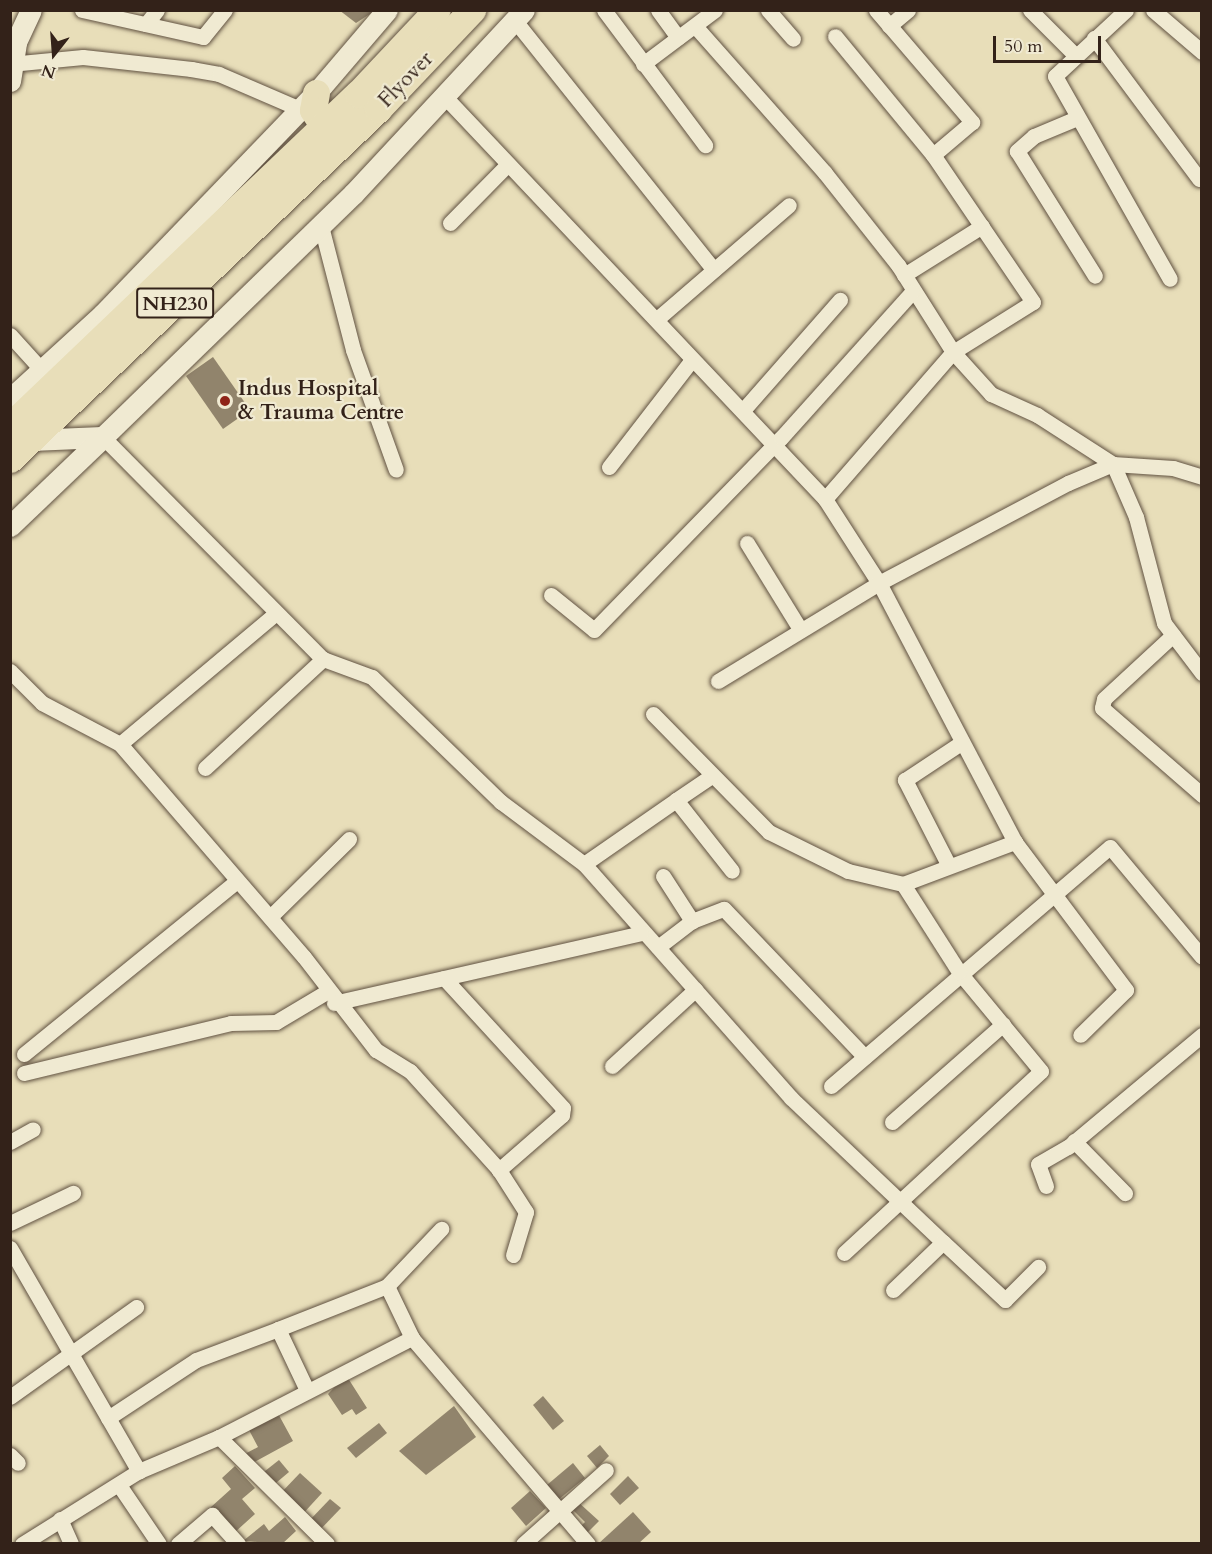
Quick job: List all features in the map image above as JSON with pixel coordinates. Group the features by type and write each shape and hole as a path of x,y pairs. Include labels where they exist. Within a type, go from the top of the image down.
{"highway":[{"name":"Flyover","path":"330,137 437,10"},
{"name":"Flyover","path":"330,137 471,12"},
{"path":"308,101 330,137"},
{"name":"NH230","path":"10,459 20,433 48,377 330,137"},
{"name":"NH230","path":"20,433 330,137"}],"street":[{"path":"31,10 16,42 12,70 83,57 219,74 308,101"},
{"path":"82,10 203,37 225,10"},
{"path":"146,24 157,10"},
{"path":"10,399 48,377 308,101 387,10"},
{"path":"604,10 705,145"},
{"path":"658,10 678,38"},
{"path":"643,64 715,10"},
{"path":"768,10 793,39"},
{"path":"876,10 972,122 933,154"},
{"path":"889,26 908,10"},
{"path":"1030,10 1075,55"},
{"path":"1126,10 1055,76 1170,279"},
{"path":"1153,10 1202,52"},
{"path":"10,526 321,226 446,98 520,16 714,270"},
{"path":"695,26 825,173 904,275 912,292 953,352 991,394 1037,415 1113,464 1173,468 1202,477"},
{"path":"825,499 845,469 953,352 1033,302 933,154 835,36"},
{"path":"1094,38 1199,179"},
{"path":"446,98 507,166 657,319 691,361 746,408 825,499 879,583 1015,842 1052,897 1126,990 1080,1035"},
{"path":"1077,118 1034,136 1017,151 1095,276"},
{"path":"450,223 507,166"},
{"path":"657,319 789,205"},
{"path":"321,226 352,350 396,470"},
{"path":"904,275 982,226"},
{"path":"551,595 594,630 776,443 912,292"},
{"path":"746,408 840,300"},
{"path":"10,335 48,377"},
{"path":"609,467 691,361"},
{"path":"20,433 104,437 323,659 372,677 501,802 584,864 642,933 658,947 791,1098 1005,1300 1038,1267"},
{"path":"718,681 879,583 1113,464"},
{"path":"1113,464 1136,517 1164,623 1202,673"},
{"path":"747,543 800,629"},
{"path":"120,744 276,613"},
{"path":"1173,635 1104,699 1102,708 1202,795"},
{"path":"205,768 323,659"},
{"path":"10,671 42,704 120,744 270,917 333,999 376,1050 410,1071 499,1170 526,1212 513,1255"},
{"path":"653,714 710,777 769,832 848,871 903,884 1015,842"},
{"path":"949,866 905,780 961,743"},
{"path":"584,864 710,777"},
{"path":"676,800 732,871"},
{"path":"270,917 349,839"},
{"path":"831,1086 959,972 1110,847 1202,957"},
{"path":"663,876 692,921"},
{"path":"24,1054 237,881"},
{"path":"844,1253 1041,1071 959,972 903,884"},
{"path":"658,947 692,921 724,909 865,1057"},
{"path":"24,1073 231,1023 276,1022 333,999 444,978 642,933"},
{"path":"444,978 563,1108 562,1116 499,1170"},
{"path":"612,1066 695,990"},
{"path":"892,1122 1003,1024"},
{"path":"1046,1185 1038,1164 1074,1141 1198,1043"},
{"path":"10,1142 33,1129"},
{"path":"1074,1141 1125,1193"},
{"path":"10,1223 73,1193"},
{"path":"108,1418 196,1360 387,1286 441,1229"},
{"path":"892,1290 943,1242"},
{"path":"10,1248 139,1471"},
{"path":"387,1286 412,1338 558,1513 588,1544"},
{"path":"10,1397 69,1350 136,1307"},
{"path":"278,1329 307,1390"},
{"path":"22,1544 139,1471 219,1437 412,1338"},
{"path":"219,1437 327,1544"},
{"path":"523,1544 606,1470"},
{"path":"119,1485 159,1544"},
{"path":"178,1544 212,1515 238,1544"},
{"path":"60,1519 71,1544"}],"building":[{"path":"339,10 376,10 356,23"},
{"path":"213,357 250,410 223,429 186,376"},
{"path":"346,1375 367,1408 356,1415 352,1409 342,1415 328,1394"},
{"path":"543,1396 564,1421 553,1430 533,1405"},
{"path":"454,1406 476,1437 426,1475 399,1451"},
{"path":"275,1408 293,1441 249,1465 243,1455 258,1447 249,1430"},
{"path":"379,1423 387,1433 356,1458 347,1448"},
{"path":"600,1445 609,1456 597,1468 587,1456"},
{"path":"279,1460 289,1472 270,1488 260,1475"},
{"path":"573,1463 585,1478 553,1504 541,1490"},
{"path":"235,1466 255,1488 242,1499 255,1514 234,1533 211,1507 231,1489 222,1478"},
{"path":"300,1473 322,1493 300,1517 278,1496"},
{"path":"628,1476 639,1488 620,1505 610,1494"},
{"path":"530,1491 546,1508 526,1526 511,1508"},
{"path":"330,1499 341,1508 317,1533 307,1523"},
{"path":"577,1501 599,1521 585,1535 578,1529 585,1522 570,1507"},
{"path":"633,1512 651,1532 638,1544 598,1544"},
{"path":"285,1517 296,1531 282,1544 243,1541 264,1524 269,1531"}],"place":[{"name":"Indus Hospital & Trauma Centre","path":"225,401"}]}
